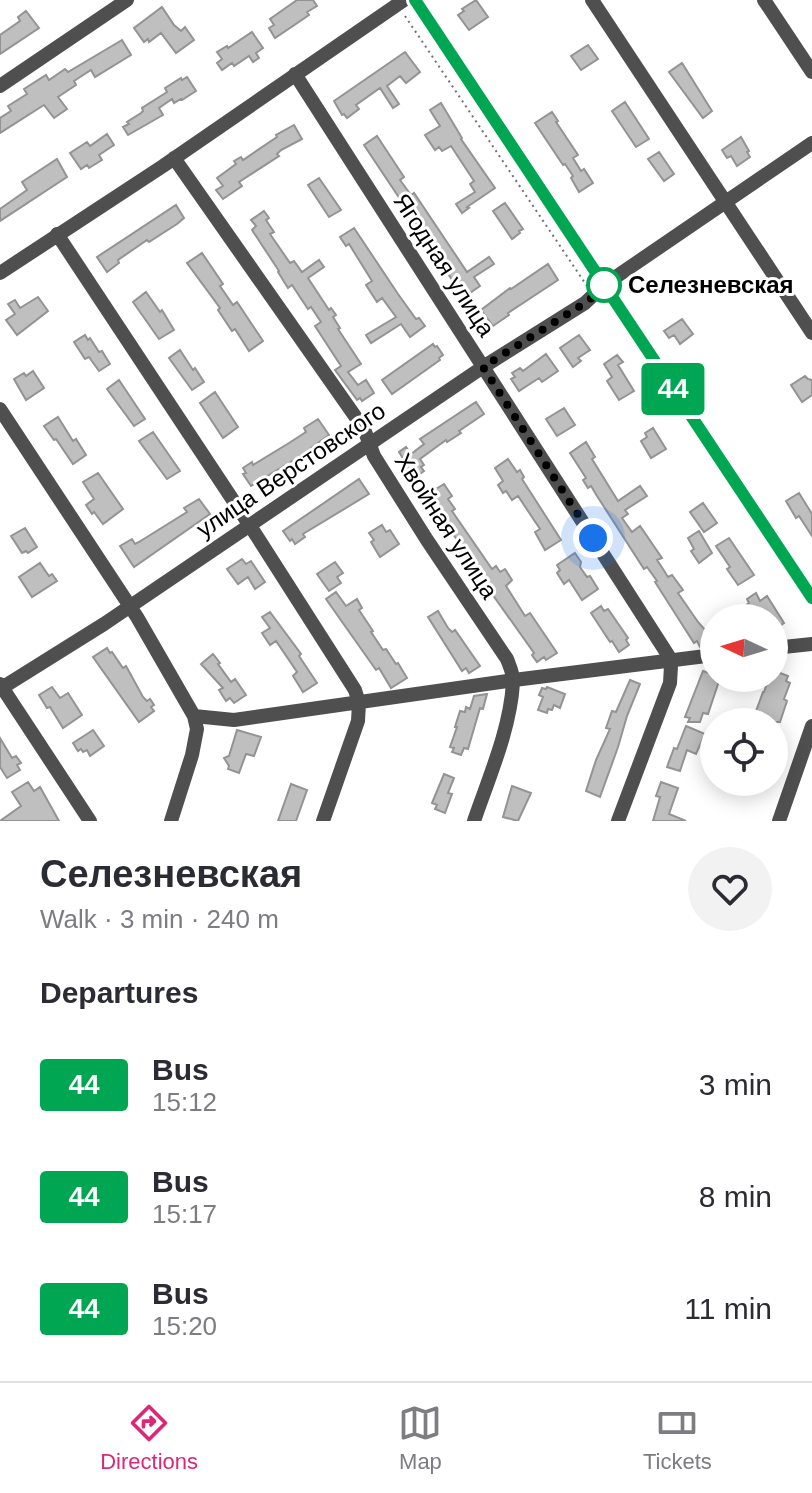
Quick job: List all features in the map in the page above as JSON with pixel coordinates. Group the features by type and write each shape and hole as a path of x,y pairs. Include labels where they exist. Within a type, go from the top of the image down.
{"street":[{"path":"0,86 127,0"},
{"path":"592,0 812,333"},
{"path":"764,0 812,72"},
{"path":"0,273 295,74 411,1 599,291 812,598"},
{"name":"Ягодная улица","path":"295,74 661,642 670,661"},
{"name":"улица Верстовского","path":"1,687 129,606 599,291 812,143"},
{"name":"Хвойная улица","path":"174,158 364,429 368,444 427,540 497,642 514,680"},
{"path":"57,234 355,690 359,703 358,721 323,821"},
{"path":"0,409 129,606 194,716 197,729 192,755 171,821"},
{"path":"788,647 812,644"},
{"path":"194,716 234,720 700,657"},
{"path":"618,821 666,694 671,675 670,661"},
{"path":"474,821 498,749 514,680"},
{"path":"1,687 90,821"},
{"path":"779,821 812,726"}],"path":[{"path":"411,1 599,291"}],"building":[{"path":"297,0 313,0 317,6 275,38 269,28 274,25 270,19"},
{"path":"476,0 488,17 469,30 458,15"},
{"path":"162,7 174,25 181,31 185,27 194,40 176,53 161,33 144,42 134,28"},
{"path":"26,11 39,28 0,54 0,35 20,21 18,17"},
{"path":"252,32 263,48 256,53 259,58 253,62 249,56 222,70 217,63 222,59 217,52"},
{"path":"122,40 131,55 95,77 91,70 74,81 76,85 58,97 67,109 54,118 44,105 0,133 0,118 11,111 8,106 27,94 24,89 46,75 49,80 65,69 68,72"},
{"path":"588,45 598,59 581,70 571,56"},
{"path":"405,52 420,72 406,83 400,76 387,86 399,104 393,108 380,88 356,105 359,109 347,118 342,115 334,101"},
{"path":"682,63 712,111 703,118 669,72"},
{"path":"187,77 196,91 174,103 172,99 159,108 163,115 128,135 123,127 129,124 127,122 167,92 165,88"},
{"path":"625,102 649,139 636,147 612,111"},
{"path":"441,103 461,139 495,188 462,213 456,204 475,192 470,184 474,181 451,146 442,151 439,147 435,150 425,135 440,126 430,110"},
{"path":"552,112 578,155 573,158 593,183 579,192 571,178 573,176 535,123"},
{"path":"294,125 302,139 281,150 277,154 279,156 239,182 242,186 223,199 216,190 223,186 217,178 236,164 234,161 241,157 243,160"},
{"path":"107,134 114,145 99,155 102,160 81,169 70,153 87,142 90,146"},
{"path":"377,136 404,177 400,180 411,195 414,193 467,272 489,257 494,264 474,277 480,286 464,297 364,145"},
{"path":"741,137 750,157 737,166 731,156 727,158 722,150"},
{"path":"659,152 674,174 664,181 648,159"},
{"path":"57,159 67,177 0,221 0,209 27,190 22,182"},
{"path":"319,178 341,210 329,217 308,185"},
{"path":"505,203 523,229 512,239 493,211"},
{"path":"176,205 184,218 118,260 119,263 107,272 97,257"},
{"path":"264,211 274,232 270,234 290,263 294,261 302,272 319,260 324,267 308,278 329,310 331,308 336,315 333,317 338,329 361,364 348,372 358,385 366,380 374,393 362,401 360,398 357,400 335,370 341,366 315,326 321,322 292,285 288,288 252,230 256,226 251,220"},
{"path":"354,228 416,319 419,318 425,326 410,337 401,324 371,343 366,335 396,317 382,298 377,302 366,285 372,281 349,244 346,246 340,237"},
{"path":"202,253 233,305 237,302 263,341 249,351 187,263"},
{"path":"548,264 558,280 493,326 481,310"},
{"path":"146,292 174,330 159,339 133,302"},
{"path":"38,297 48,311 17,335 6,320 15,314 8,304 15,300 20,308"},
{"path":"682,319 693,334 680,344 674,335 669,338 664,331"},
{"path":"85,335 99,352 102,351 110,364 99,371 89,357 85,359 74,342"},
{"path":"579,335 590,350 578,358 581,361 573,367 560,348"},
{"path":"433,344 443,355 440,360 392,394 382,380"},
{"path":"180,350 204,382 192,390 169,358"},
{"path":"546,354 558,371 542,382 539,378 519,391 511,379 515,377 512,373 520,368 523,371"},
{"path":"617,355 623,362 618,365 634,391 619,400 607,381 612,377 604,364"},
{"path":"33,371 44,388 26,400 14,379"},
{"path":"805,376 812,380 812,395 802,402 791,385"},
{"path":"119,380 145,419 134,426 107,389"},
{"path":"215,392 238,427 223,438 200,403"},
{"path":"476,402 484,414 420,459 424,471 417,476 415,472 411,475 401,462 404,460 399,452 406,447 411,454 424,444 420,439"},
{"path":"564,408 575,425 557,436 546,419"},
{"path":"58,417 86,455 73,464 44,426"},
{"path":"318,419 329,435 251,486 243,474 246,473 243,468 306,432 304,428"},
{"path":"653,428 666,449 651,458 641,441 647,437 645,433"},
{"path":"153,432 180,471 167,479 139,441"},
{"path":"586,442 595,457 592,459 618,501 640,486 647,496 625,510 628,514 622,518 632,532 640,526 662,558 657,560 668,577 672,575 683,590 678,593 700,624 700,647 697,641 694,643 657,581 647,567 644,569 591,486 588,488 583,480 586,478 570,453"},
{"path":"508,459 517,472 520,470 522,479 561,540 545,550 535,532 540,529 518,496 512,500 498,485 503,481 495,468"},
{"path":"98,473 123,509 103,524 86,505 94,499 83,482"},
{"path":"359,479 369,494 303,534 305,537 295,544 292,539 290,541 283,531"},
{"path":"444,484 452,496 448,499 455,509 452,511 492,569 496,566 500,572 505,569 512,580 506,586 525,616 530,613 557,653 546,660 544,657 537,662 532,655 534,653 426,495"},
{"path":"799,493 812,514 812,536 786,501"},
{"path":"199,499 210,514 134,567 120,546 132,539 135,544 139,542 187,512 184,508"},
{"path":"703,503 717,523 704,532 690,512"},
{"path":"382,525 386,532 390,530 399,544 380,557 369,533"},
{"path":"25,528 37,547 22,553 11,536"},
{"path":"699,531 712,553 699,563 691,551 694,549 688,538"},
{"path":"729,538 754,575 738,585 716,546"},
{"path":"575,553 581,562 580,567 598,589 582,600 569,580 564,584 557,573 560,570 557,565"},
{"path":"242,559 246,564 251,561 265,582 255,589 248,577 238,584 227,569"},
{"path":"335,562 343,573 337,577 341,583 329,591 317,574"},
{"path":"40,563 57,581 32,597 19,577"},
{"path":"336,592 346,606 357,599 362,608 359,610 371,632 407,678 391,688 379,668 376,670 326,599"},
{"path":"756,593 760,601 767,596 772,604 747,604 747,599"},
{"path":"601,606 604,611 608,609 628,638 629,645 619,652 591,613"},
{"path":"438,611 480,666 469,673 466,668 462,671 428,617"},
{"path":"270,612 301,654 299,656 317,683 303,692 293,676 297,672 276,641 270,645 262,633 270,628 262,617"},
{"path":"107,648 123,668 126,666 143,697 147,701 150,699 154,705 151,707 154,711 139,722 93,657"},
{"path":"213,654 231,682 235,679 246,695 234,703 230,698 226,701 219,690 223,688 201,664"},
{"path":"700,679 700,692 715,692 710,708 700,708 700,722 688,722 690,718 685,717"},
{"path":"630,680 640,684 600,797 586,791 610,729 606,728 612,711 616,712"},
{"path":"52,687 60,698 68,693 82,715 63,728 39,695"},
{"path":"542,688 565,694 560,708 554,705 547,713 538,710 543,697 539,695"},
{"path":"764,692 787,692 785,708 757,708"},
{"path":"487,694 468,749 464,748 461,755 452,752 454,748 450,747 460,711 465,712 466,707 470,709 474,696"},
{"path":"686,726 700,732 696,754 687,750 680,771 667,767 674,748 677,749"},
{"path":"93,730 104,746 90,756 87,750 78,751 73,743"},
{"path":"237,730 261,737 254,756 246,754 239,773 228,769 224,758 229,756"},
{"path":"0,738 12,758 16,756 21,763 17,765 20,770 7,778 0,767"},
{"path":"444,774 454,778 445,813 435,809 437,805 432,803"},
{"path":"28,782 34,791 40,787 59,821 0,821 21,806 12,792"},
{"path":"661,782 678,788 669,814 686,821 653,821"},
{"path":"291,784 307,790 296,821 278,821"},
{"path":"512,786 531,793 518,821 503,817"}],"bus line":[{"name":"44","path":"415,0 812,598"}],"place":[{"name":"Селезневская","path":"604,285"}],"route":[{"path":"593,538 483,367 585,303 604,285"}]}
